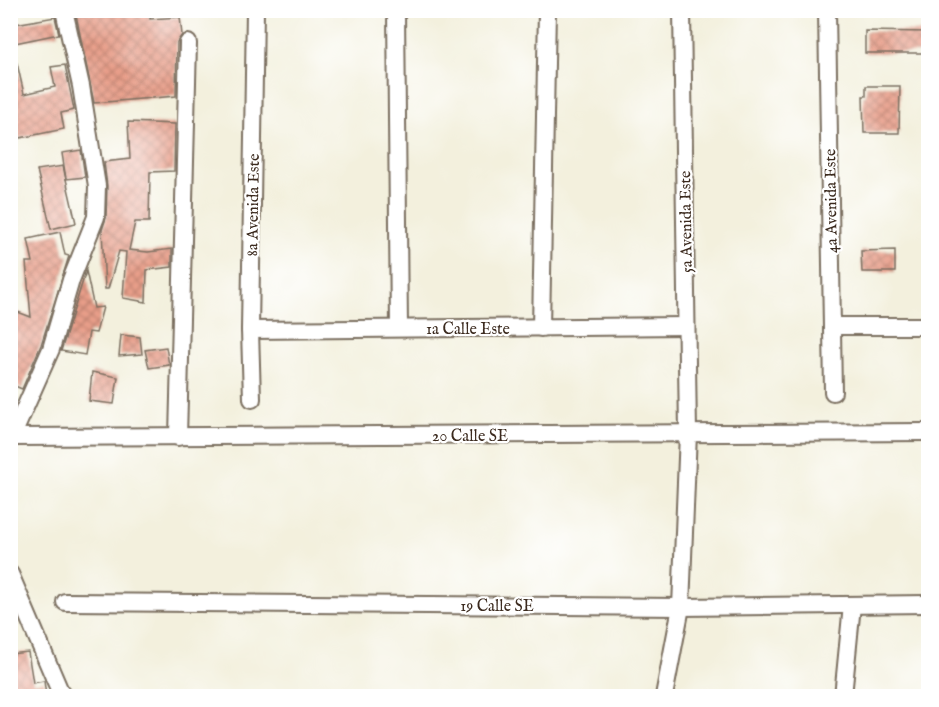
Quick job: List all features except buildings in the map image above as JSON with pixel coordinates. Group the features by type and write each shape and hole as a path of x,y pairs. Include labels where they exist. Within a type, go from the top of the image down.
{"street":[{"path":"11,437 51,349 71,280 96,217 97,186 81,86 64,10"},
{"name":"8a Avenida Este","path":"252,399 250,330 255,10"},
{"path":"396,10 399,328"},
{"path":"541,328 547,10"},
{"name":"5a Avenida Este","path":"664,696 681,607 688,433 682,10"},
{"name":"4a Avenida Este","path":"827,10 832,392"},
{"path":"178,437 188,43"},
{"name":"1a Calle Este","path":"250,330 686,326"},
{"path":"832,326 928,326"},
{"name":"20 Calle SE","path":"11,437 928,432"},
{"path":"10,574 62,696"},
{"name":"19 Calle SE","path":"65,602 681,607 928,604"},
{"path":"843,696 852,605"}]}
